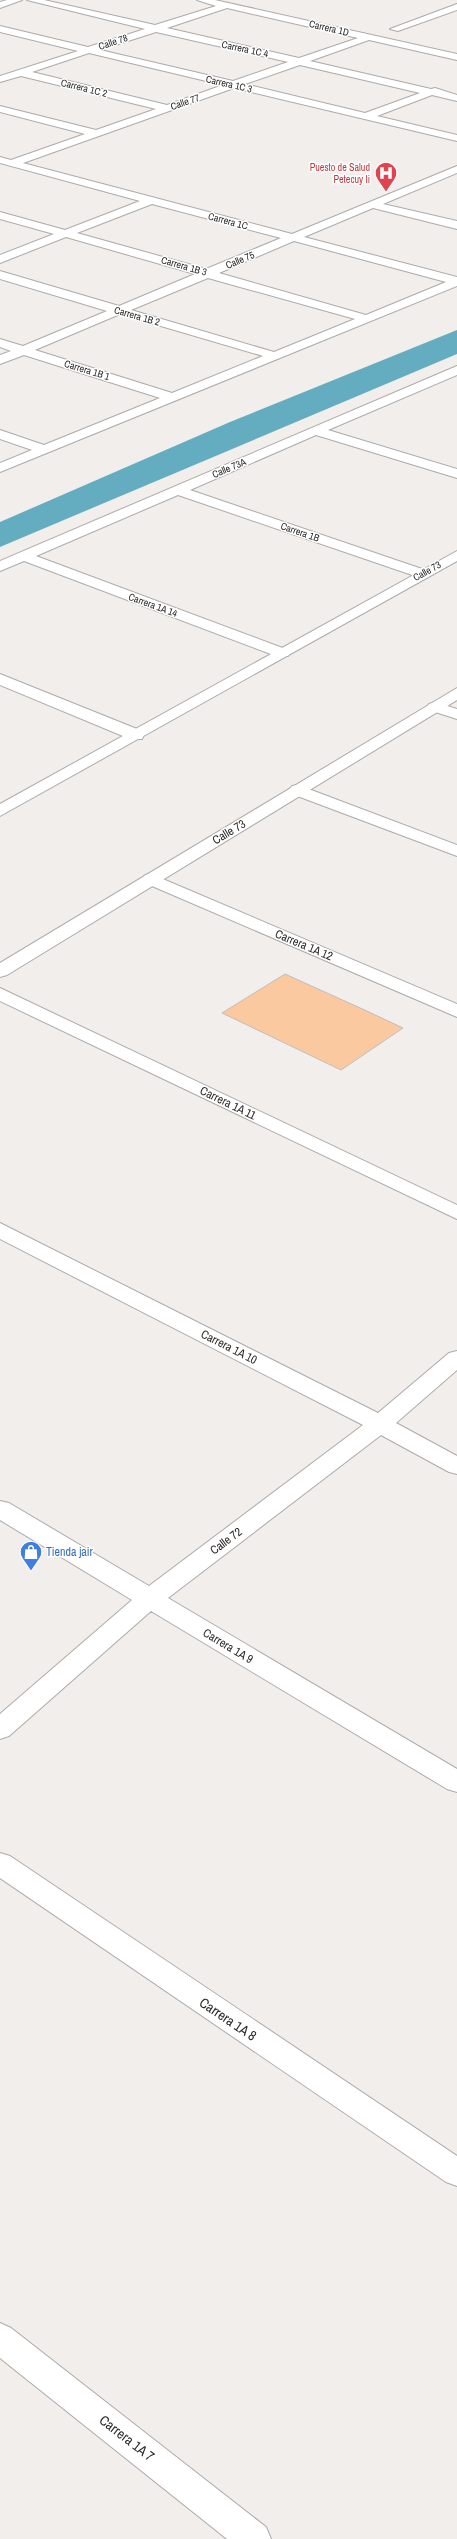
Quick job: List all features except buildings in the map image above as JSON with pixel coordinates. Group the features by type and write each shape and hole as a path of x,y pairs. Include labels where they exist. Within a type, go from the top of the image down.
{"street":[{"path":"0,5 17,0"},
{"name":"Carrera 1C 4","path":"32,0 457,98"},
{"name":"Carrera 1D","path":"202,0 457,57"},
{"path":"441,3 457,7"},
{"name":"Calle 78","path":"0,78 226,5"},
{"path":"416,34 391,28 457,7"},
{"name":"Carrera 1C 3","path":"0,29 457,138"},
{"name":"Calle 77","path":"0,167 369,37"},
{"name":"Carrera 1C 2","path":"0,68 167,108"},
{"path":"366,116 451,86"},
{"path":"0,109 96,133"},
{"name":"Carrera 1C","path":"0,160 457,282"},
{"name":"Calle 75","path":"0,360 457,170"},
{"path":"440,177 457,181"},
{"path":"0,259 152,200"},
{"path":"373,204 457,225"},
{"name":"Carrera 1B 3","path":"0,215 368,318"},
{"name":"Carrera 1B 2","path":"0,275 275,356"},
{"path":"0,468 457,282"},
{"name":"Carrera 1B 1","path":"0,343 174,398"},
{"name":"Calle 73A","path":"0,566 457,370"},
{"path":"439,378 457,383"},
{"path":"316,431 457,474"},
{"path":"0,434 45,450"},
{"name":"Carrera 1B","path":"177,490 423,574"},
{"name":"Calle 73","path":"0,811 457,555"},
{"name":"Carrera 1A 14","path":"23,556 282,653"},
{"path":"0,679 136,735"},
{"name":"Calle 73","path":"0,971 457,693"},
{"path":"435,707 457,714"},
{"path":"298,790 457,851"},
{"name":"Carrera 1A 12","path":"151,879 457,1011"},
{"name":"Carrera 1A 11","path":"0,994 457,1213"},
{"name":"Carrera 1A 10","path":"0,1230 380,1424 457,1466"},
{"name":"Calle 72","path":"0,1730 149,1599 380,1424 457,1358"},
{"name":"Carrera 1A 9","path":"0,1509 457,1782"},
{"name":"Carrera 1A 8","path":"0,1864 457,2173"},
{"name":"Carrera 1A 7","path":"0,2338 254,2539"}],"water":[{"path":"457,330 457,354 0,547 0,522 230,422"}],"place":[{"name":"Puesto de Salud Petecuy Ii","path":"386,192"},
{"name":"Tienda jair","path":"31,1572"}]}
